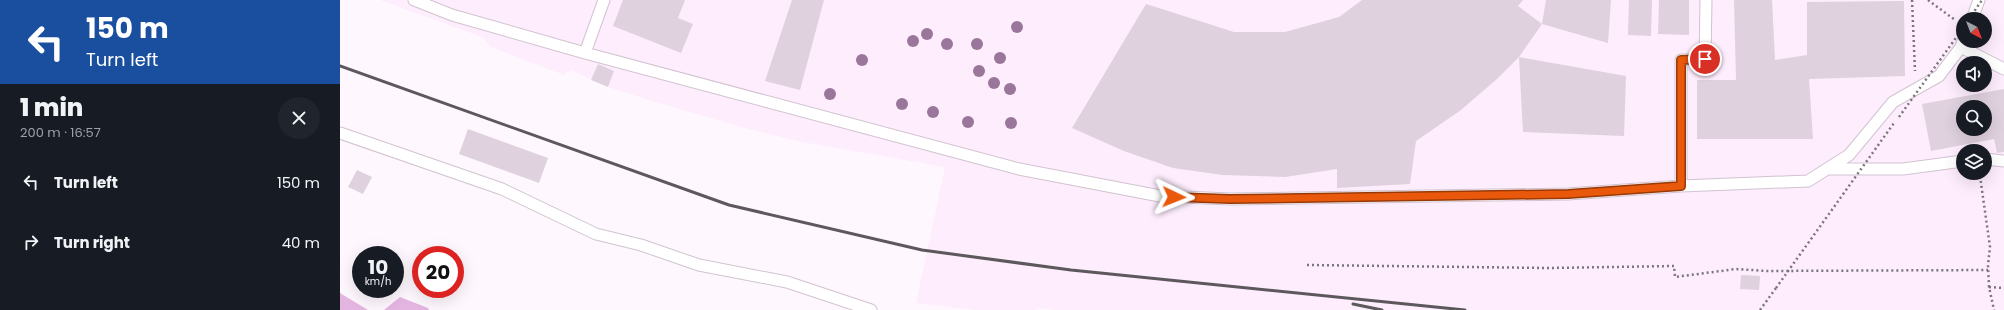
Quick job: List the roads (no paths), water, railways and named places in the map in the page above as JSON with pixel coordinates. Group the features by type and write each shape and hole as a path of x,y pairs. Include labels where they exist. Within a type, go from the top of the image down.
{"lane":[{"path":"414,0 452,14 585,53 1019,169 1160,196 1230,199 1560,194 1681,186 1808,181 1849,155 1893,102 1939,76 1959,48"},
{"path":"585,53 604,0"},
{"path":"1681,186 1681,60 1705,59 1706,0"},
{"path":"1974,12 1980,0"},
{"path":"1969,48 2004,69"},
{"path":"340,133 502,189 596,234 641,245 699,265 787,282 871,310"},
{"path":"1992,160 2004,161"},
{"path":"1827,169 1903,169 1956,162"}],"railway":[{"path":"340,66 729,205 922,250 1071,270 1465,310"},
{"path":"1353,304 1382,310"}]}
